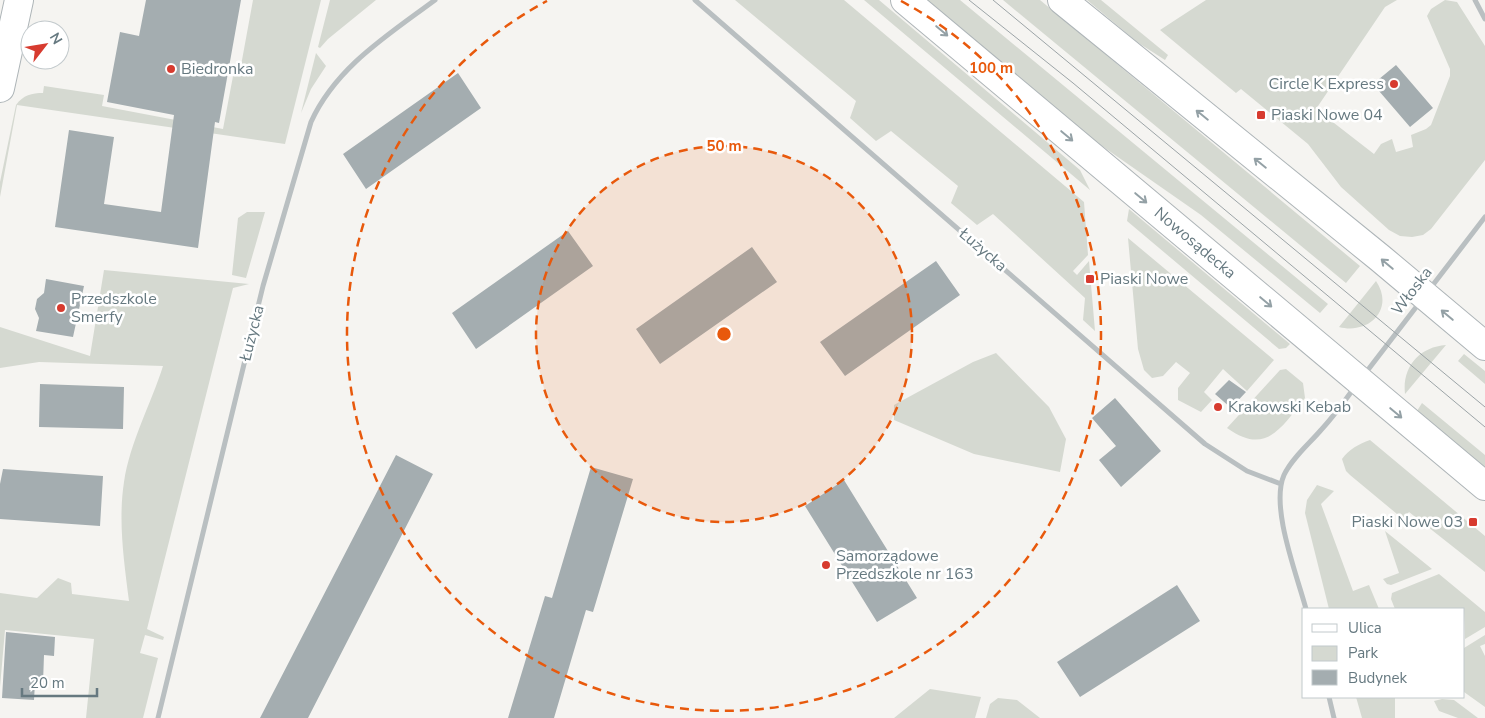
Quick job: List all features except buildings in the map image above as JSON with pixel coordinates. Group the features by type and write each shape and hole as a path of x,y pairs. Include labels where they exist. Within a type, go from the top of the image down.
{"main road":[{"path":"0,88 20,0"},
{"name":"Nowosądecka","path":"905,0 1485,486"},
{"path":"1062,0 1485,346"}],"street":[{"name":"Łużycka","path":"158,718 264,286 311,122 319,103 350,66 435,0"},
{"name":"Łużycka","path":"695,0 1205,444 1247,471 1281,484"},
{"path":"1475,0 1485,18"},
{"name":"Włoska","path":"1281,484 1291,464 1334,415 1485,217"},
{"path":"1281,484 1279,500 1282,519 1306,608"},
{"path":"1329,698 1334,718"}],"green space":[{"path":"253,0 321,0 285,144 17,105 0,197 0,182 16,105 28,95 43,93 44,86 104,95 102,106 223,129 234,71 240,71"},
{"path":"330,0 376,0 328,39 320,48 318,47"},
{"path":"735,0 844,0 1084,202 1088,255 1073,271 1077,275 1089,261 1095,331 1083,320 1085,298 993,214 977,225 951,203 958,186 891,131 876,141 850,118 856,101"},
{"path":"864,0 879,0 1080,170 1090,190"},
{"path":"927,0 960,0 1328,304 1320,313 1201,215 1092,139"},
{"path":"1003,0 1040,0 1360,266 1346,283"},
{"path":"1087,0 1101,0 1168,55 1165,60 1137,42"},
{"path":"1206,0 1397,0 1385,7 1316,109 1374,154 1381,144 1392,139 1396,152 1413,147 1411,135 1431,125 1450,76 1450,69 1427,16 1431,9 1445,0 1457,2 1485,46 1485,160 1431,229 1423,235 1412,237 1400,236 1389,230 1341,187 1308,144 1241,89 1236,93 1160,30"},
{"path":"316,53 326,66 311,89 301,113"},
{"path":"1129,209 1290,344 1286,348 1279,349 1127,221"},
{"path":"247,212 265,212 246,278 232,275 238,218"},
{"path":"1128,238 1274,360 1247,391 1223,369 1204,392 1212,400 1201,412 1178,400 1178,388 1190,373 1176,362 1163,376 1152,378 1144,370 1138,349"},
{"path":"104,270 249,284 233,288 147,629 164,637 163,640 145,635 140,653 158,658 143,718 86,718 94,639 5,630 0,687 0,593 37,598 58,578 71,583 72,594 129,601 122,527 124,482 131,452 163,366 39,362 0,368 0,327 90,356"},
{"path":"1376,281 1381,291 1382,301 1381,310 1376,318 1360,327 1339,327"},
{"path":"1446,345 1405,394 1406,375 1414,360 1428,350"},
{"path":"996,353 1049,407 1066,439 1060,472 974,454 894,420 894,405 973,362"},
{"path":"1464,354 1485,371 1485,384 1458,361"},
{"path":"1286,369 1303,383 1305,398 1280,428 1272,435 1262,439 1252,439 1241,436 1227,428 1280,370"},
{"path":"1422,403 1485,455 1485,469 1417,411"},
{"path":"1370,440 1485,536 1485,572 1409,512 1403,519 1346,471 1342,459 1355,447"},
{"path":"1317,485 1334,491 1321,504 1353,591 1369,585 1379,608 1329,608 1305,513 1307,500"},
{"path":"1385,531 1432,569 1391,585 1387,584 1383,579 1399,573"},
{"path":"1439,574 1485,612 1485,627 1465,639 1465,608 1395,608 1391,599 1392,593"},
{"path":"1485,635 1485,644 1480,646 1485,656 1485,707 1465,693 1465,647"},
{"path":"930,689 981,697 975,718 894,718"},
{"path":"998,698 1017,700 1040,718 986,718 990,704"},
{"path":"1356,698 1395,698 1395,718 1362,718"},
{"path":"1442,699 1454,700 1478,718 1458,718 1439,711 1434,701"}],"tram line":[{"path":"969,0 1073,83 1485,427"},
{"path":"993,0 1485,407"}],"place":[{"name":"Biedronka","path":"171,69"},
{"name":"Circle K Express","path":"1394,84"},
{"name":"Piaski Nowe 04","path":"1261,115"},
{"name":"Piaski Nowe","path":"1090,279"},
{"name":"Przedszkole Smerfy","path":"61,308"},
{"name":"Krakowski Kebab","path":"1218,407"},
{"name":"Piaski Nowe 03","path":"1473,522"},
{"name":"Samorządowe Przedszkole nr 163","path":"826,565"}]}
